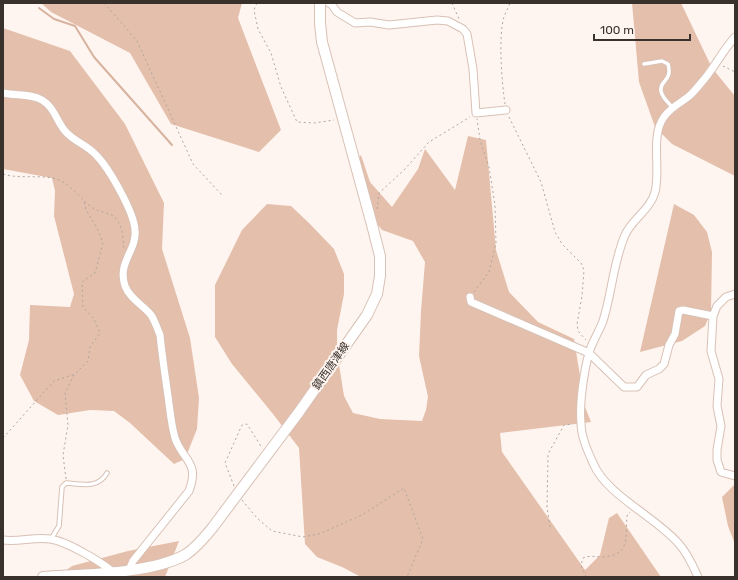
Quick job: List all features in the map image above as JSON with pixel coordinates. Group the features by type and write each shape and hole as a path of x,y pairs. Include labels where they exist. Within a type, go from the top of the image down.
{"main road":[{"name":"鎮西唐津線","path":"43,577 113,572 156,566 185,554 199,543 213,527 299,412 367,315 377,294 380,276 380,256 322,42 320,3"}],"street":[{"path":"328,3 338,12 355,23 370,22 389,25 437,20 448,21 463,29 467,34 473,68 476,114 506,110"},
{"path":"698,577 688,556 679,544 661,526 608,485 595,467 584,442 580,423 585,377 591,350 603,322 619,250 626,233 653,200 656,190 656,155 659,128 664,117 698,86 716,63 727,45 735,37"},
{"path":"3,93 32,96 43,100 52,108 64,130 71,137 88,147 97,156 130,210 134,223 136,232 134,243 125,262 123,272 125,285 130,296 150,314 156,323 160,335 171,423 176,440 191,465 193,482 189,491 133,562 129,570"},
{"path":"735,294 726,297 717,306 713,316 711,351 719,379 717,406 721,426 717,460 721,472 735,476"},
{"path":"470,297 471,302 591,350 624,387 637,387 646,375 659,370 664,364 669,345 675,334 679,311 684,310 713,316"},
{"path":"3,540 51,539 66,544 106,565 113,572"}],"lane":[{"path":"644,64 662,61 668,64 670,71 669,77 662,85 661,91 663,96 673,108"},
{"path":"51,539 59,526 62,487 66,483 92,484 103,480 107,473"}],"path":[{"path":"104,3 137,41 193,164 222,196"},
{"path":"257,3 254,10 258,29 270,53 281,87 297,122 314,123 343,119"},
{"path":"452,3 463,29"},
{"path":"510,3 502,25 502,57 506,110 541,182 555,232 562,244 581,263 584,270 582,296 577,324 578,332 591,350"},
{"path":"716,63 735,72"},
{"path":"371,221 375,217 379,193 404,170 429,142 476,114 480,140 488,167 495,205 496,243 489,272 470,297"},
{"path":"3,174 13,177 52,178 67,185 94,209 113,215 122,229 123,248"},
{"path":"66,483 63,455 68,425 65,393 75,374 88,361 90,347 100,333 94,319 83,307 82,282 95,273 103,243 97,228 86,210 84,201"},
{"path":"3,438 54,380 75,374"},
{"path":"550,527 547,507 548,454 564,425 580,423"},
{"path":"266,456 247,424 242,425 225,463 237,494 257,518 272,531 303,536 319,534 362,514 404,488 423,539 407,577"},
{"path":"586,577 581,565 583,558 588,556 603,557 620,553 624,548 627,516 631,510 631,504"}],"shaded area":[{"path":"41,3 242,3 238,18 281,130 259,152 171,124 130,53 51,12"},
{"path":"632,3 681,3 712,68 735,96 735,176 672,144 655,127 639,82"},
{"path":"3,28 70,51 125,124 164,203 162,249 190,338 199,398 197,429 185,459 174,464 130,423 114,411 90,410 58,415 34,401 20,375 29,340 30,305 70,307 74,294 54,216 55,191 52,178 3,169"},
{"path":"468,136 486,140 496,250 509,292 538,322 574,339 585,407 591,422 500,433 502,452 585,570 600,555 609,518 617,513 661,577 361,577 342,567 317,557 305,544 299,448 232,364 215,337 215,285 242,230 267,204 291,206 334,249 344,274 344,294 337,330 337,352 344,396 353,413 380,419 422,421 426,410 428,397 419,356 425,262 413,241 382,230 374,220 358,159 361,155 370,182 392,207 418,169 425,149 455,190"},
{"path":"674,204 694,215 707,232 712,252 711,312 705,326 682,341 640,352"},
{"path":"735,484 735,544 728,526 722,497"},
{"path":"179,541 165,577 57,577 72,566 128,551"}],"waterway":[{"path":"39,8 54,19 75,26 94,57 172,145"}]}
